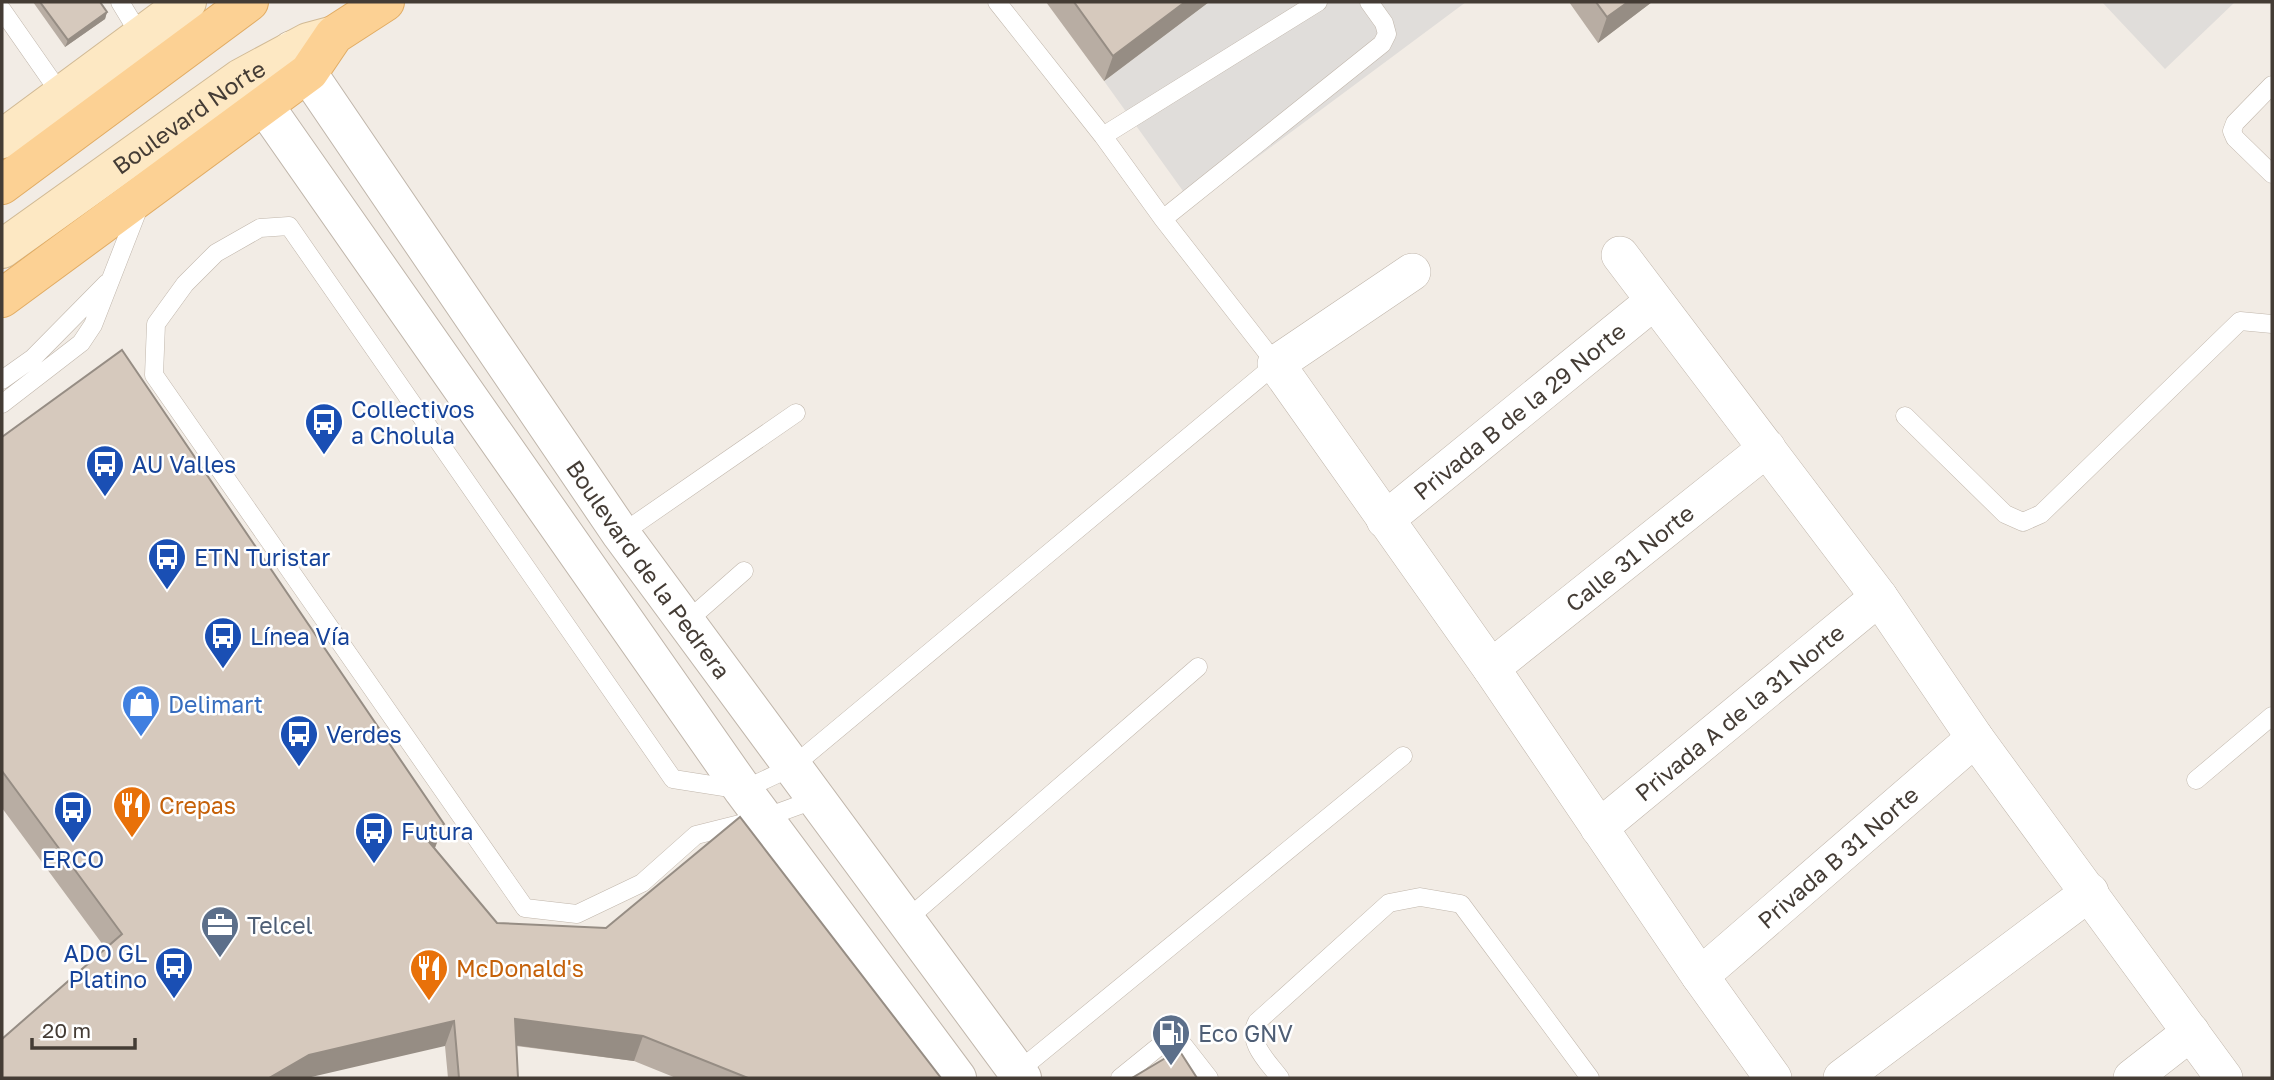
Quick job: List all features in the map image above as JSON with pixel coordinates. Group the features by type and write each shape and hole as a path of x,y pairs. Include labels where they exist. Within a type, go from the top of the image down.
{"main road":[{"path":"2,185 249,2"},
{"path":"2,299 144,195 253,92 385,2"},
{"path":"5,129 141,35 176,5"},
{"name":"Boulevard Norte","path":"2,249 253,92"}],"street":[{"name":"Boulevard de la Pedrera","path":"301,61 621,534 1016,1076"},
{"name":"Boulevard de la Pedrera","path":"253,92 754,804 957,1078"},
{"path":"1620,255 1879,597 1975,738 2224,1078"},
{"path":"1412,272 1276,364 1491,668 1700,976 1773,1078"},
{"name":"Privada B de la 29 Norte","path":"1385,520 1654,301"},
{"name":"Calle 31 Norte","path":"1491,668 1767,448"},
{"name":"Privada A de la 31 Norte","path":"1599,828 1879,597"},
{"name":"Privada B 31 Norte","path":"1700,976 1975,738"},
{"path":"1842,1078 2090,892"},
{"path":"2132,1078 2191,1032"}],"lane":[{"path":"120,2 141,35"},
{"path":"816,799 754,804 673,779 289,226 260,228 216,253 185,284 156,324 154,375 525,908 577,914 642,883 696,835 754,804 792,767 1276,364 1163,219 1103,136 997,2"},
{"path":"1103,136 1318,2"},
{"path":"1163,219 1382,44 1387,34 1384,23 1369,2"},
{"path":"2,10 60,93"},
{"path":"2272,85 2235,123 2232,131 2235,138 2272,174"},
{"path":"2,404 81,343 93,325 144,195"},
{"path":"2,380 33,358 112,278"},
{"path":"1905,416 2005,514 2023,522 2041,514 2240,321 2272,324"},
{"path":"621,534 796,412"},
{"path":"686,622 744,571"},
{"path":"905,921 1198,667"},
{"path":"2196,780 2272,716"},
{"path":"1016,1076 1403,756"},
{"path":"1280,1078 1254,1042 1252,1031 1257,1022 1389,903 1420,897 1461,904 1590,1078"},
{"path":"1120,1078 1162,1044 1174,1041 1184,1046 1209,1078"}],"shaded area":[{"path":"1209,2 1466,2 1193,205 1104,81"},
{"path":"2102,2 2235,2 2165,69"}],"building":[{"path":"40,2 100,2 107,12 68,40"},
{"path":"1074,2 1185,2 1113,56"},
{"path":"1596,2 1628,2 1607,17"},
{"path":"122,350 444,824 424,836 497,923 606,928 740,817 941,1078 748,1078 643,1036 515,1019 518,1078 459,1078 454,1021 309,1055 269,1078 2,1078 2,1039 122,934 2,771 2,437"},
{"path":"1179,1050 1197,1078 1132,1078"}],"place":[{"name":"Collectivos a Cholula","path":"324,456"},
{"name":"AU Valles","path":"105,498"},
{"name":"ETN Turistar","path":"167,591"},
{"name":"Línea Vía","path":"223,670"},
{"name":"Delimart","path":"141,738"},
{"name":"Verdes","path":"299,768"},
{"name":"Crepas","path":"132,839"},
{"name":"ERCO","path":"73,844"},
{"name":"Futura","path":"374,865"},
{"name":"Telcel","path":"220,959"},
{"name":"ADO GL Platino","path":"174,1000"},
{"name":"McDonald's","path":"429,1002"},
{"name":"Eco GNV","path":"1171,1067"}]}
